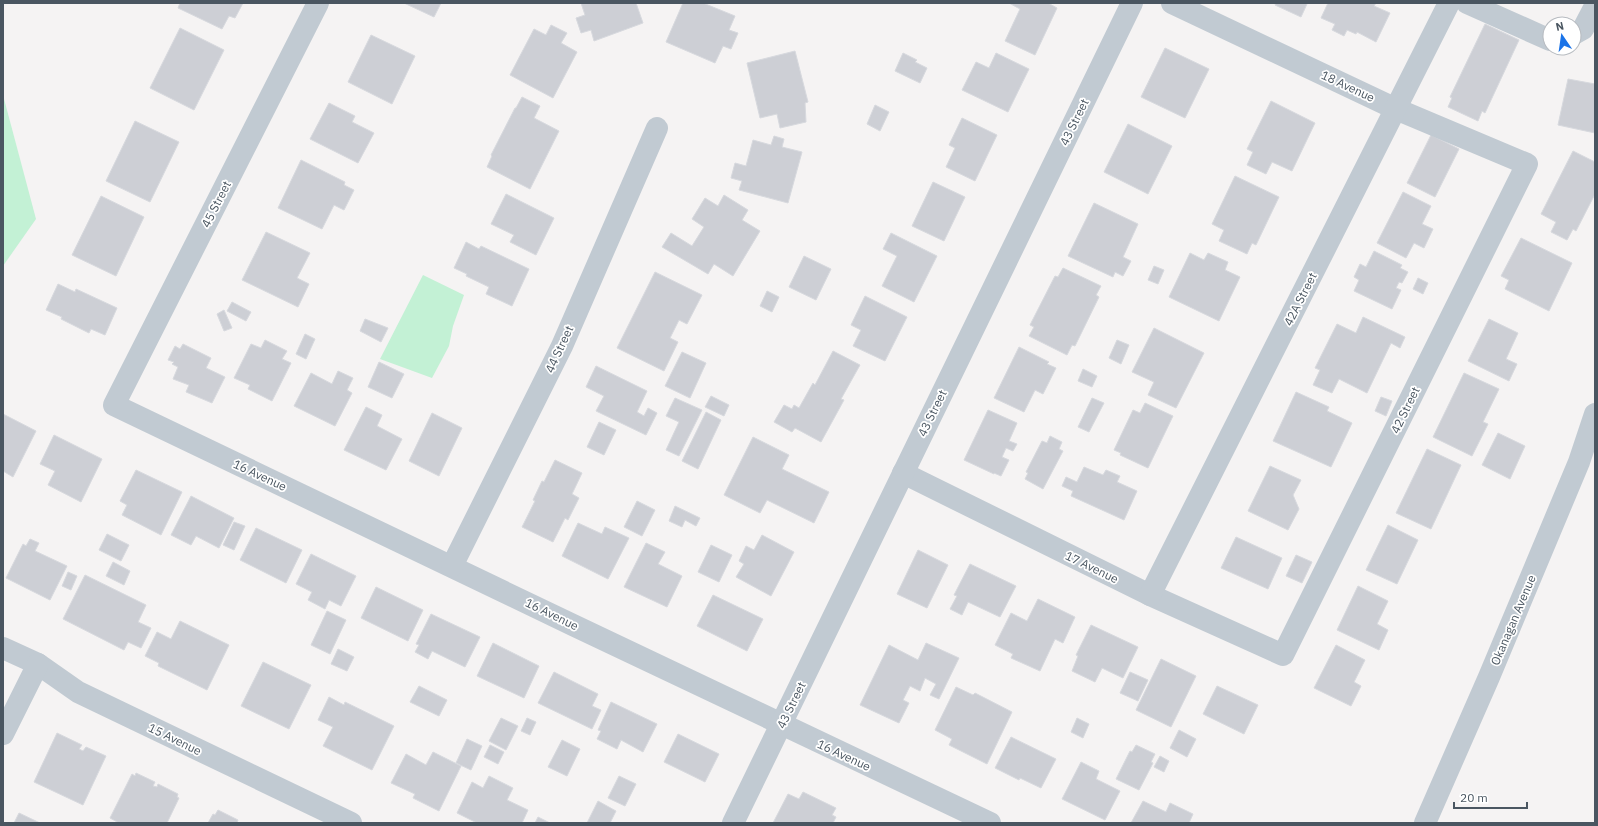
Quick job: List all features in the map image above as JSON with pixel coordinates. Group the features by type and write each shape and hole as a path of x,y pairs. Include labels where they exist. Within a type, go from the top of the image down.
{"street":[{"name":"45 Street","path":"114,406 318,3"},
{"name":"43 Street","path":"733,823 1132,3"},
{"name":"18 Avenue","path":"1172,3 1396,109 1527,164"},
{"name":"42A Street","path":"1150,595 1449,3"},
{"path":"1467,3 1542,36"},
{"path":"1582,30 1595,6"},
{"name":"44 Street","path":"452,566 562,346 657,128"},
{"name":"42 Street","path":"1283,655 1527,164"},
{"name":"16 Avenue","path":"114,406 452,566 781,726 990,823"},
{"name":"Okanagan Avenue","path":"1426,823 1573,476 1595,414"},
{"name":"17 Avenue","path":"903,473 1150,595 1283,655"},
{"name":"15 Avenue","path":"3,648 38,664 78,692 351,823"},
{"path":"3,734 38,664"}],"green space":[{"path":"3,95 36,219 3,266"},
{"path":"423,275 464,295 453,326 449,346 432,378 380,359"}],"building":[{"path":"180,3 243,3 235,18 229,16 222,29 178,8"},
{"path":"404,3 441,3 434,17"},
{"path":"581,3 636,3 643,23 594,41 591,30 581,33 576,18 585,15"},
{"path":"683,3 703,3 735,16 729,30 738,33 731,49 723,46 715,63 666,42"},
{"path":"1009,3 1048,3 1057,8 1035,55 1005,41 1020,9"},
{"path":"1276,3 1307,4 1301,17 1275,5"},
{"path":"1328,3 1376,3 1374,6 1390,13 1376,42 1357,32 1356,34 1347,30 1344,36 1332,30 1335,24 1321,18"},
{"path":"1485,24 1519,40 1485,113 1482,111 1478,121 1448,107 1452,98 1450,97"},
{"path":"551,25 567,33 561,43 577,52 553,98 510,75 534,29 546,35"},
{"path":"180,28 224,50 194,110 150,88"},
{"path":"371,35 415,56 392,104 348,82"},
{"path":"1165,48 1209,69 1185,118 1141,97"},
{"path":"795,51 808,102 805,103 806,122 780,128 777,114 760,118 747,63"},
{"path":"903,53 917,60 915,62 927,68 920,83 895,71"},
{"path":"996,53 1029,69 1008,112 962,90 976,62 989,68"},
{"path":"1568,79 1595,84 1595,133 1558,125"},
{"path":"522,97 540,106 534,118 559,131 530,189 487,167 492,156 491,155"},
{"path":"1271,101 1315,123 1292,171 1272,162 1266,174 1247,165 1253,152 1247,149"},
{"path":"329,103 355,116 352,122 374,133 358,163 310,139"},
{"path":"875,105 889,112 880,131 867,124"},
{"path":"962,118 997,135 975,181 946,167 955,148 949,145"},
{"path":"135,121 179,142 150,202 106,181"},
{"path":"1128,124 1172,146 1148,194 1104,172"},
{"path":"1431,135 1459,149 1435,197 1407,183"},
{"path":"774,136 784,139 782,147 802,152 788,203 739,190 742,181 731,178 735,163 746,166 753,140 771,145"},
{"path":"1573,151 1595,162 1595,194 1576,231 1573,229 1567,240 1551,232 1556,222 1541,214"},
{"path":"301,160 345,182 344,185 354,190 344,210 334,205 322,229 278,208"},
{"path":"1235,176 1279,197 1256,245 1252,243 1247,254 1219,241 1224,230 1212,224"},
{"path":"933,182 965,197 944,241 912,226"},
{"path":"1403,192 1431,206 1422,224 1433,229 1424,248 1414,243 1406,258 1377,243"},
{"path":"506,194 554,218 536,255 510,242 514,235 491,224"},
{"path":"724,195 748,210 742,220 760,231 733,276 714,264 708,274 662,247 671,233 692,246 704,227 692,219 705,198 718,206"},
{"path":"101,196 144,217 116,276 72,255"},
{"path":"1094,203 1138,224 1123,257 1131,261 1123,276 1115,272 1113,277 1068,256"},
{"path":"266,232 310,253 297,278 309,284 298,307 242,280"},
{"path":"891,233 937,256 914,302 882,286 897,256 883,249"},
{"path":"1521,238 1572,263 1549,311 1505,289 1509,280 1501,276"},
{"path":"466,242 479,249 481,246 529,269 512,306 486,294 489,287 466,276 467,274 454,268"},
{"path":"1374,251 1402,265 1400,268 1408,272 1402,283 1399,282 1396,288 1401,290 1392,309 1354,291 1359,280 1354,277 1360,264 1366,267"},
{"path":"1190,253 1204,260 1208,253 1228,262 1225,270 1240,277 1219,321 1169,297"},
{"path":"804,256 831,269 816,300 789,287"},
{"path":"1154,266 1164,270 1158,284 1148,280"},
{"path":"1063,268 1101,286 1096,295 1099,297 1075,346 1072,345 1067,355 1029,336 1034,327 1030,325 1055,276 1058,277"},
{"path":"655,272 702,295 687,324 679,320 670,338 678,342 664,371 617,348"},
{"path":"1418,278 1428,283 1423,294 1413,289"},
{"path":"58,284 75,292 76,289 117,308 105,335 91,329 89,333 61,319 62,317 46,310"},
{"path":"767,291 779,297 772,312 760,306"},
{"path":"865,296 907,317 885,361 853,346 861,330 851,325"},
{"path":"232,302 251,312 246,321 227,311"},
{"path":"224,310 232,328 224,331 217,314"},
{"path":"1363,317 1405,337 1400,348 1391,343 1367,393 1339,379 1332,393 1313,385 1320,370 1315,368 1337,324 1356,333"},
{"path":"365,319 388,328 381,342 360,331"},
{"path":"1489,319 1518,333 1506,359 1517,364 1509,381 1468,361"},
{"path":"1154,328 1204,353 1176,408 1148,395 1154,382 1132,372"},
{"path":"305,334 315,339 306,359 296,354"},
{"path":"265,340 287,351 282,359 291,363 272,401 248,389 250,385 234,378 251,344 261,348"},
{"path":"1117,340 1129,345 1121,364 1109,358"},
{"path":"183,344 211,358 206,368 225,377 212,403 186,392 189,385 173,379 178,367 172,364 174,362 168,360 175,346 180,349"},
{"path":"1019,347 1049,362 1047,364 1056,368 1043,394 1035,390 1024,412 994,398"},
{"path":"833,351 860,365 841,399 844,400 821,442 795,428 792,432 774,422 784,405 792,409 794,405 799,408 813,383 815,385"},
{"path":"682,352 706,363 690,398 665,386"},
{"path":"379,362 404,374 392,398 368,387"},
{"path":"596,366 647,391 637,412 644,416 648,408 657,413 646,435 596,411 604,396 586,387"},
{"path":"1083,369 1097,376 1092,387 1078,381"},
{"path":"338,371 353,378 347,390 352,393 335,426 294,406 311,373 332,384"},
{"path":"1464,373 1499,389 1483,422 1488,424 1472,456 1433,437"},
{"path":"1296,392 1329,407 1327,411 1352,423 1331,467 1273,441"},
{"path":"711,396 729,405 724,416 705,407"},
{"path":"1381,397 1392,401 1386,416 1375,411"},
{"path":"675,398 702,410 679,456 666,450 679,422 666,416"},
{"path":"1092,398 1104,403 1089,432 1078,427"},
{"path":"1145,403 1173,416 1148,468 1120,455 1121,453 1114,450 1133,410 1140,413"},
{"path":"366,407 382,415 377,426 402,439 386,470 344,450"},
{"path":"988,410 1017,423 1009,441 1017,444 1013,451 1006,448 1002,457 1009,460 1001,476 964,460"},
{"path":"706,412 721,420 698,469 682,461"},
{"path":"432,413 462,428 439,476 409,461"},
{"path":"3,414 36,431 13,477 3,471"},
{"path":"599,422 616,430 604,455 587,447"},
{"path":"1498,433 1525,446 1510,479 1482,465"},
{"path":"54,435 102,459 81,502 48,485 55,471 40,464"},
{"path":"1050,436 1062,442 1059,449 1063,451 1043,489 1025,479 1028,473 1026,472 1042,441 1047,443"},
{"path":"753,437 789,455 782,469 829,492 814,523 767,500 760,513 724,495"},
{"path":"1427,449 1461,465 1431,529 1396,513"},
{"path":"555,460 582,473 572,494 579,498 568,520 565,518 553,542 522,527 535,501 533,500 542,481 544,482"},
{"path":"1270,466 1301,480 1293,495 1299,509 1288,530 1248,511"},
{"path":"1084,467 1103,475 1106,470 1120,476 1117,482 1137,491 1124,520 1071,496 1073,491 1062,486 1066,477 1077,482"},
{"path":"136,470 182,492 161,535 122,515 127,505 120,501"},
{"path":"191,496 234,518 219,548 196,536 191,545 171,535"},
{"path":"637,501 655,510 642,536 624,527"},
{"path":"675,506 700,518 696,526 685,520 682,527 669,521"},
{"path":"234,522 245,526 234,550 223,545"},
{"path":"578,523 602,534 605,527 629,538 608,579 562,556"},
{"path":"1388,525 1418,540 1397,584 1366,570"},
{"path":"256,528 302,550 286,583 240,560"},
{"path":"107,534 129,545 121,561 99,550"},
{"path":"762,535 794,552 771,596 736,577 744,564 739,561 746,546 754,550"},
{"path":"1236,537 1282,558 1268,589 1221,568"},
{"path":"30,539 39,543 35,551 67,566 50,600 6,578 23,544 26,546"},
{"path":"646,543 665,552 658,564 682,576 667,607 624,587"},
{"path":"711,545 732,555 719,582 698,572"},
{"path":"918,550 948,565 927,608 897,594"},
{"path":"311,554 356,576 341,606 329,600 325,609 308,600 312,592 296,584"},
{"path":"1296,555 1312,562 1302,583 1286,576"},
{"path":"113,562 130,571 124,585 106,576"},
{"path":"970,564 1016,586 1000,617 968,602 962,615 950,609 957,596 954,595"},
{"path":"68,572 77,576 71,590 62,586"},
{"path":"85,575 146,605 138,622 151,628 141,648 128,642 124,650 63,619"},
{"path":"1358,586 1388,601 1377,624 1388,630 1379,650 1337,630"},
{"path":"376,587 423,610 408,641 361,618"},
{"path":"713,595 763,619 747,651 697,626"},
{"path":"1038,599 1075,617 1063,643 1055,639 1040,671 1011,658 1013,654 995,645 1011,613 1027,621"},
{"path":"327,611 346,620 330,654 311,645"},
{"path":"431,614 480,637 465,667 432,651 428,659 415,652 419,645 416,644"},
{"path":"180,621 229,645 207,690 158,666 159,663 145,656 157,632 171,639"},
{"path":"1091,625 1138,647 1123,678 1102,668 1095,682 1072,671 1078,656 1076,655"},
{"path":"493,643 539,666 524,698 477,676"},
{"path":"926,643 959,658 939,699 930,695 936,684 925,678 920,691 910,686 903,700 909,703 899,723 860,705 889,645 918,660"},
{"path":"1336,645 1365,660 1354,682 1361,686 1351,706 1314,688"},
{"path":"338,649 354,657 347,671 331,664"},
{"path":"1161,659 1196,676 1171,727 1136,710"},
{"path":"263,662 311,685 289,729 241,706"},
{"path":"554,672 598,694 592,706 601,710 592,729 538,703"},
{"path":"1130,672 1148,680 1138,701 1120,693"},
{"path":"419,686 447,700 439,716 410,702"},
{"path":"1217,686 1258,705 1244,734 1203,714"},
{"path":"956,687 973,695 975,693 1012,712 987,764 949,745 952,739 935,730"},
{"path":"329,697 344,705 345,702 394,726 372,770 323,746 333,727 318,720"},
{"path":"611,702 657,724 643,752 621,740 617,749 597,739 601,731 598,730"},
{"path":"501,718 518,726 506,750 489,741"},
{"path":"527,718 536,722 530,735 521,731"},
{"path":"1077,718 1089,724 1083,738 1071,732"},
{"path":"1179,730 1196,739 1187,757 1170,748"},
{"path":"57,733 82,745 79,749 83,751 86,747 106,756 83,805 34,782"},
{"path":"678,734 719,754 705,782 664,762"},
{"path":"1011,737 1056,759 1041,788 1020,778 1019,780 995,768"},
{"path":"467,739 482,746 471,770 456,763"},
{"path":"562,740 580,749 567,776 548,767"},
{"path":"490,745 504,752 498,764 484,757"},
{"path":"1136,745 1155,754 1151,762 1153,763 1139,790 1116,779 1130,751 1132,752"},
{"path":"433,752 461,766 439,811 413,798 415,794 391,783 406,754 426,765"},
{"path":"1160,756 1169,761 1164,772 1154,767"},
{"path":"1081,762 1099,771 1096,779 1120,791 1105,820 1062,799"},
{"path":"136,773 155,782 153,786 157,787 158,784 178,794 177,797 179,798 167,823 119,823 110,818 132,774 135,776"},
{"path":"489,776 513,788 507,800 528,810 522,823 477,823 457,813 472,782 483,788"},
{"path":"619,776 636,784 625,806 608,798"},
{"path":"803,792 836,808 832,815 836,817 833,823 773,823 788,794 799,799"},
{"path":"598,801 616,811 610,823 587,823"},
{"path":"1143,801 1166,812 1170,803 1193,814 1189,823 1131,823"},
{"path":"218,810 238,820 237,823 208,823 213,814 215,815"},
{"path":"19,813 40,823 14,823"},
{"path":"538,817 550,823 535,823"}]}
